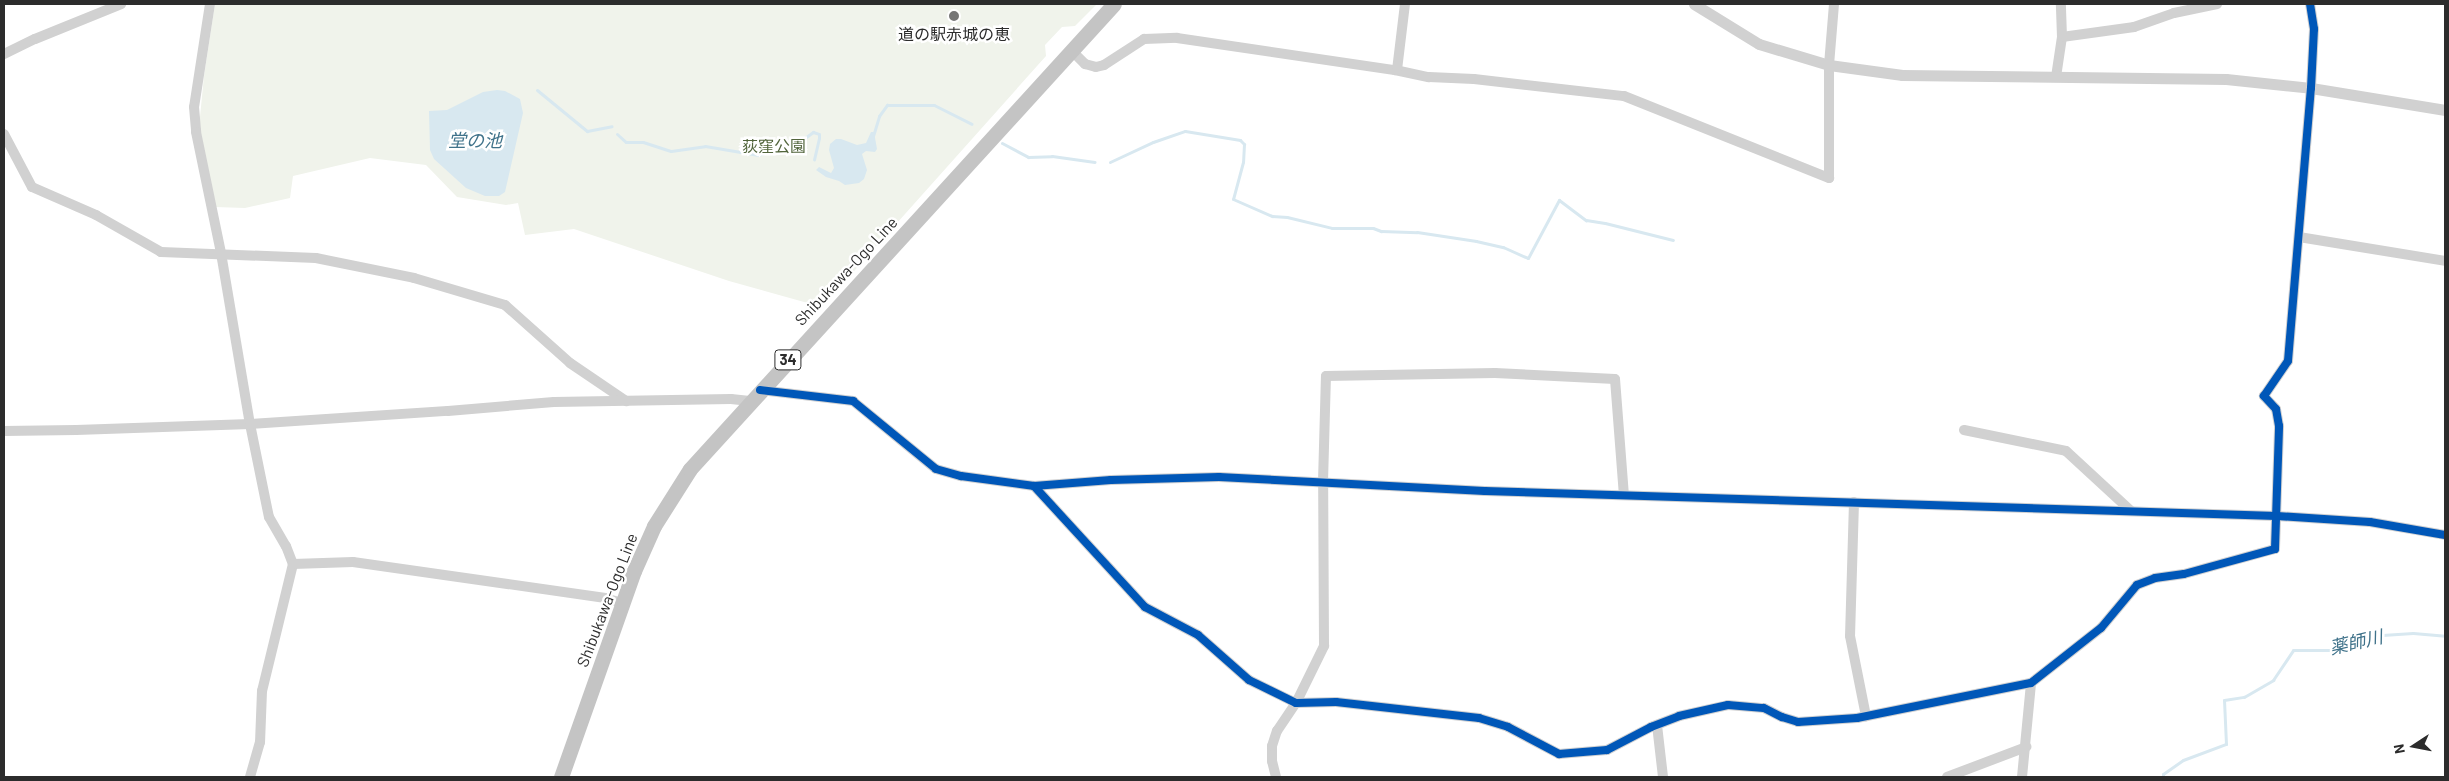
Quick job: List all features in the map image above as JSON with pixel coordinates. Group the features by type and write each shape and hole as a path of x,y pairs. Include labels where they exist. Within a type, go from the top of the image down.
{"main road":[{"name":"Shibukawa-Ogo Line","path":"561,777 638,562 671,497 702,454 1114,4"}],"street":[{"path":"4,54 35,39 121,4"},
{"path":"210,4 194,107 196,132 221,253 250,424 269,517 286,546 293,564 262,691 260,742 250,777"},
{"path":"1397,70 1405,4"},
{"path":"1694,4 1759,44 1829,65 1902,75 2226,80 2311,88 2445,110"},
{"path":"1071,50 1085,64 1096,67 1104,65 1144,39 1178,38 1397,70 1429,78 1474,79 1624,96 1829,178 1829,65 1834,4"},
{"path":"2056,77 2062,37 2061,4"},
{"path":"2062,37 2134,27 2174,12 2217,4"},
{"path":"1034,486 1146,607 1198,635 1249,680 1296,703 1336,702 1479,718 1508,726 1559,754 1606,750 1679,716 1728,705 1764,708 1782,718 1798,722 1866,716 2031,683 2101,628 2137,585 2155,578 2184,574 2275,549 2278,516 2279,426 2276,409 2264,396 2288,361 2311,88 2314,29 2310,4"},
{"path":"4,134 32,187 96,216 160,252 316,258 414,278 505,304 570,363 626,401"},
{"path":"2299,237 2445,261"},
{"path":"1276,777 1272,761 1272,746 1277,731 1296,703 1324,646 1323,482 1326,376 1495,373 1615,379 1624,495"},
{"path":"4,431 250,424 554,402 731,399 755,396 853,401 936,469 961,476 1034,486 1111,480 1210,478 1485,491 2278,516 2370,522 2445,535"},
{"path":"1964,430 2066,451 2131,511"},
{"path":"1854,502 1850,636 1866,716"},
{"path":"293,564 353,562 622,603"},
{"path":"2022,777 2031,683"},
{"path":"1657,725 1663,777"},
{"path":"1947,777 2026,747"}],"green space":[{"name":"荻窪公園","path":"215,4 1097,4 1075,26 1062,27 1045,45 1046,56 822,307 729,281 574,229 525,235 518,203 506,205 457,197 426,165 370,158 293,176 290,198 245,208 215,207 199,127 204,76"}],"water":[{"name":"堂の池","path":"505,91 520,99 523,113 505,192 499,196 485,196 466,188 434,159 430,150 429,111 447,110 483,92"},
{"path":"871,132 874,132 877,149 875,152 866,151 862,154 867,170 864,179 859,183 845,185 826,177 816,170 819,167 831,173 834,168 829,150 830,144 836,139 857,145 866,143"}],"waterway":[{"path":"537,90 587,131 612,126"},
{"path":"873,136 879,116 887,105 934,105 972,124"},
{"path":"1110,162 1153,142 1185,131 1240,140 1244,144 1243,162 1233,199 1272,216 1287,217 1332,228 1373,228 1381,231 1417,232 1476,241 1503,247 1528,258 1559,200 1586,220 1673,240"},
{"path":"617,134 626,142 643,142 671,151 705,146 758,155 802,140 813,132 819,134 814,159"},
{"path":"1002,143 1028,157 1052,156 1095,162"},
{"name":"薬師川","path":"2163,777 2163,774 2183,760 2226,744 2224,700 2244,697 2273,680 2293,650 2338,650 2367,636 2413,633 2445,636"}],"cycle path":[{"path":"1034,486 1145,607 1198,635 1249,680 1296,703 1336,702 1479,718 1508,727 1559,754 1607,750 1651,727 1679,716 1728,705 1764,708 1798,722 1857,718 2031,683 2101,628 2137,585 2155,578 2184,574 2275,549 2279,426 2276,409 2264,396 2288,361 2311,88 2314,29 2310,4"},
{"path":"760,390 853,401 936,469 961,476 1034,486 1111,480 1219,477 1485,491 2277,516 2370,522 2445,535"}],"place":[{"name":"道の駅赤城の恵","path":"954,16"}]}
